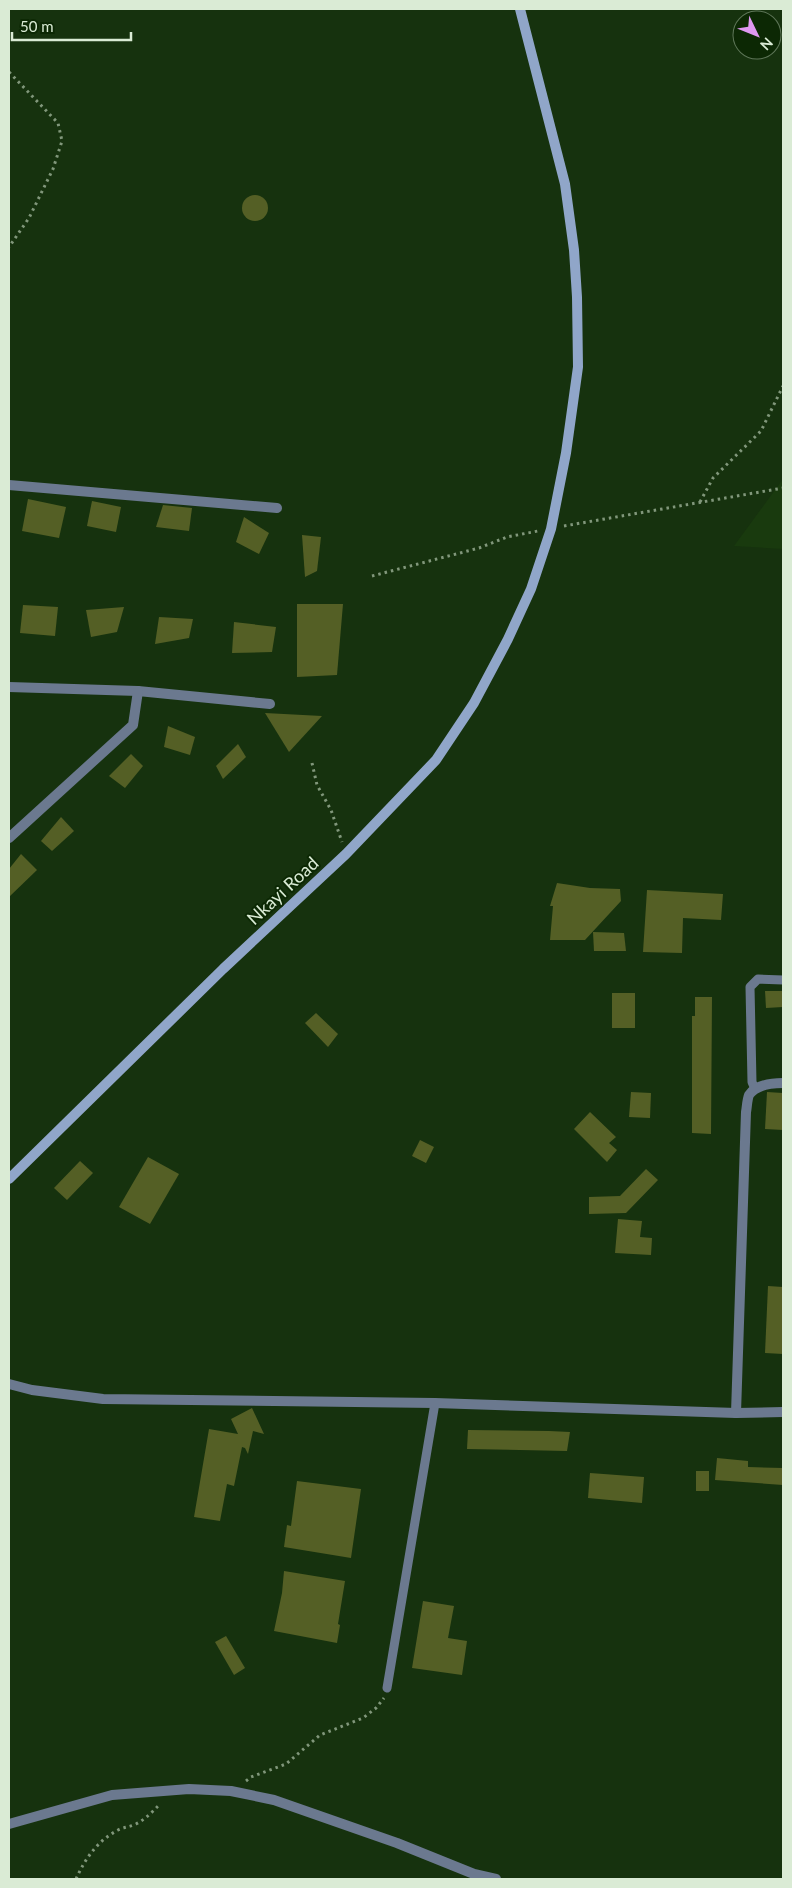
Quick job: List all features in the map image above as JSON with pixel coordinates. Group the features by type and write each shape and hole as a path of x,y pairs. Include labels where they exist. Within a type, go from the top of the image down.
{"main road":[{"name":"Nkayi Road","path":"9,1180 223,969 346,854 436,760 474,703 508,639 531,589 551,529 566,453 578,366 577,296 574,250 565,184 520,9"}],"street":[{"path":"9,485 277,508"},
{"path":"9,687 138,692 270,704"},
{"path":"9,838 133,725 138,692"},
{"path":"736,1412 748,1096 755,1089 772,1083 783,1083"},
{"path":"9,1384 32,1390 103,1399 436,1403 783,1412"},
{"path":"9,1824 112,1795 189,1789 231,1791 274,1800 396,1843 474,1874 496,1879"}],"lane":[{"path":"755,1089 752,1082 750,987 758,979 783,980"},
{"path":"387,1688 436,1403"}],"path":[{"path":"9,72 58,123 62,141 52,169 29,218 9,247"},
{"path":"700,503 713,478 761,431 783,386"},
{"path":"372,576 479,548 507,537 783,488"},
{"path":"312,763 317,785 331,810 346,854"},
{"path":"231,1791 251,1777 286,1764 320,1735 363,1718 376,1708 384,1698 387,1688"},
{"path":"76,1879 95,1846 118,1830 137,1824 149,1816 173,1791"}],"shaded area":[{"path":"783,479 783,549 734,546"}],"building":[{"path":"255,195 264,199 268,208 264,217 255,221 246,217 242,208 246,199"},
{"path":"28,499 66,507 59,538 22,531"},
{"path":"92,501 121,507 116,532 87,526"},
{"path":"163,505 192,508 189,531 156,527"},
{"path":"244,517 269,533 259,554 236,542"},
{"path":"302,535 321,537 317,571 305,577"},
{"path":"297,604 343,604 337,675 297,677"},
{"path":"23,605 58,607 55,636 20,633"},
{"path":"124,607 117,632 91,637 86,610"},
{"path":"159,617 193,619 189,638 155,644"},
{"path":"234,622 276,627 272,652 232,653"},
{"path":"265,713 322,716 289,752"},
{"path":"168,726 195,737 190,755 164,747"},
{"path":"238,744 246,757 223,779 216,766"},
{"path":"131,754 143,766 125,788 109,776"},
{"path":"61,817 74,831 52,851 41,841"},
{"path":"21,854 37,870 9,897 9,869"},
{"path":"557,883 590,888 620,889 621,901 585,940 550,940 553,906 550,906"},
{"path":"647,890 723,894 721,920 683,918 682,953 643,952"},
{"path":"593,932 624,933 626,951 594,951"},
{"path":"765,991 783,991 783,1007 766,1008"},
{"path":"612,993 635,993 635,1028 612,1028"},
{"path":"695,997 712,997 711,1134 692,1133 692,1016 695,1016"},
{"path":"316,1013 338,1034 328,1047 305,1023"},
{"path":"631,1092 651,1093 650,1118 629,1117"},
{"path":"767,1092 783,1093 783,1130 765,1129"},
{"path":"590,1112 616,1137 609,1143 617,1150 607,1162 574,1129"},
{"path":"420,1140 434,1147 426,1163 412,1156"},
{"path":"148,1157 179,1174 150,1224 119,1207"},
{"path":"80,1161 93,1173 67,1200 54,1188"},
{"path":"646,1169 658,1180 626,1213 589,1214 589,1197 620,1196"},
{"path":"618,1219 642,1221 640,1237 652,1238 651,1255 615,1253"},
{"path":"768,1286 783,1287 783,1354 765,1353"},
{"path":"252,1408 264,1434 253,1431 248,1454 245,1448 242,1447 234,1486 227,1484 220,1521 194,1517 209,1429 238,1434 231,1419"},
{"path":"468,1430 570,1432 567,1451 467,1449"},
{"path":"717,1458 748,1461 748,1467 783,1468 783,1485 715,1480"},
{"path":"696,1471 709,1471 709,1491 696,1491"},
{"path":"590,1473 644,1477 642,1503 588,1498"},
{"path":"297,1481 361,1489 351,1558 284,1547 287,1525 291,1526"},
{"path":"284,1571 345,1581 337,1643 274,1631 282,1593"},
{"path":"423,1601 454,1606 448,1638 467,1641 462,1675 412,1668"},
{"path":"226,1636 245,1668 234,1675 215,1642"}]}
